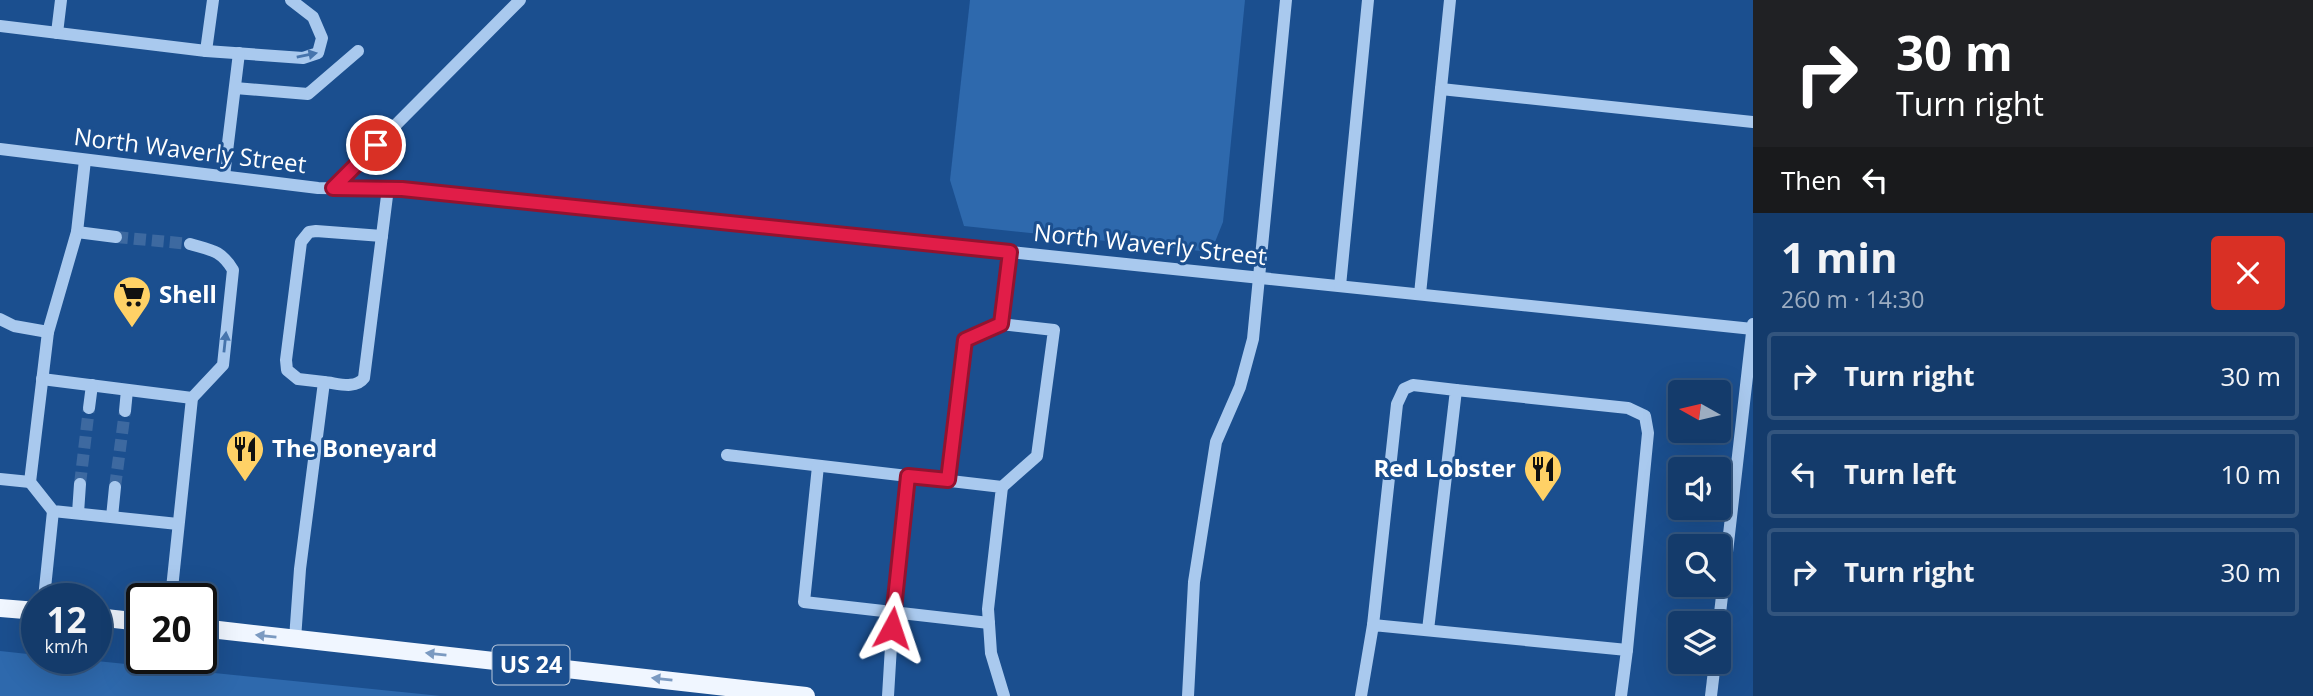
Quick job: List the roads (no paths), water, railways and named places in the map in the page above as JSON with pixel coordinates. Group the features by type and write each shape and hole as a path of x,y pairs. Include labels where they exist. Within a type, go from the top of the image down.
{"main road":[{"path":"0,608 21,610"},
{"name":"US 24","path":"217,630 806,696"},
{"path":"730,687 746,696"}],"street":[{"path":"57,33 61,0"},
{"path":"206,51 213,0"},
{"path":"0,26 206,51 303,58 318,52 322,38 313,17 291,0"},
{"path":"333,188 520,0"},
{"path":"1188,696 1194,582 1216,442 1240,387 1254,339 1286,0"},
{"path":"1340,286 1368,0"},
{"path":"1420,295 1450,0"},
{"path":"235,88 308,94 358,51"},
{"path":"224,176 239,53"},
{"path":"1441,89 1753,122"},
{"name":"North Waverly Street","path":"0,149 333,188 388,188 1753,328"},
{"path":"46,583 53,511 30,482 48,332 77,232 86,160"},
{"path":"382,236 316,231 309,232 301,242 286,360 287,370 298,379 352,385 360,383 364,378 382,236 388,188"},
{"path":"77,232 116,237"},
{"path":"172,583 192,398 223,365 233,270 225,257 213,250 190,244"},
{"path":"1001,324 1010,252"},
{"path":"0,319 15,326 48,332"},
{"path":"948,480 965,340 1001,324 1054,330 1037,456 1002,487 988,609 991,653 1004,696"},
{"path":"1720,611 1753,328"},
{"path":"42,379 192,398"},
{"path":"295,639 300,569 324,382"},
{"path":"89,408 92,385"},
{"path":"1361,696 1373,625 1397,404 1404,389 1413,385 1628,408 1644,416 1648,433 1621,696"},
{"path":"125,411 127,390"},
{"path":"1428,630 1456,390"},
{"path":"727,455 1002,487"},
{"path":"818,466 804,602 989,623"},
{"path":"888,696 893,612 908,476"},
{"path":"0,479 30,482"},
{"path":"78,513 80,484"},
{"path":"112,517 115,487"},
{"path":"53,511 178,524"},
{"path":"1373,625 1627,650"},
{"path":"1711,696 1714,674"}],"tunnel":[{"path":"116,237 190,244"},
{"path":"80,484 89,408"},
{"path":"115,487 125,411"}],"place":[{"name":"Shell","path":"132,329"},
{"name":"The Boneyard","path":"245,483"},
{"name":"Red Lobster","path":"1543,503"}]}
